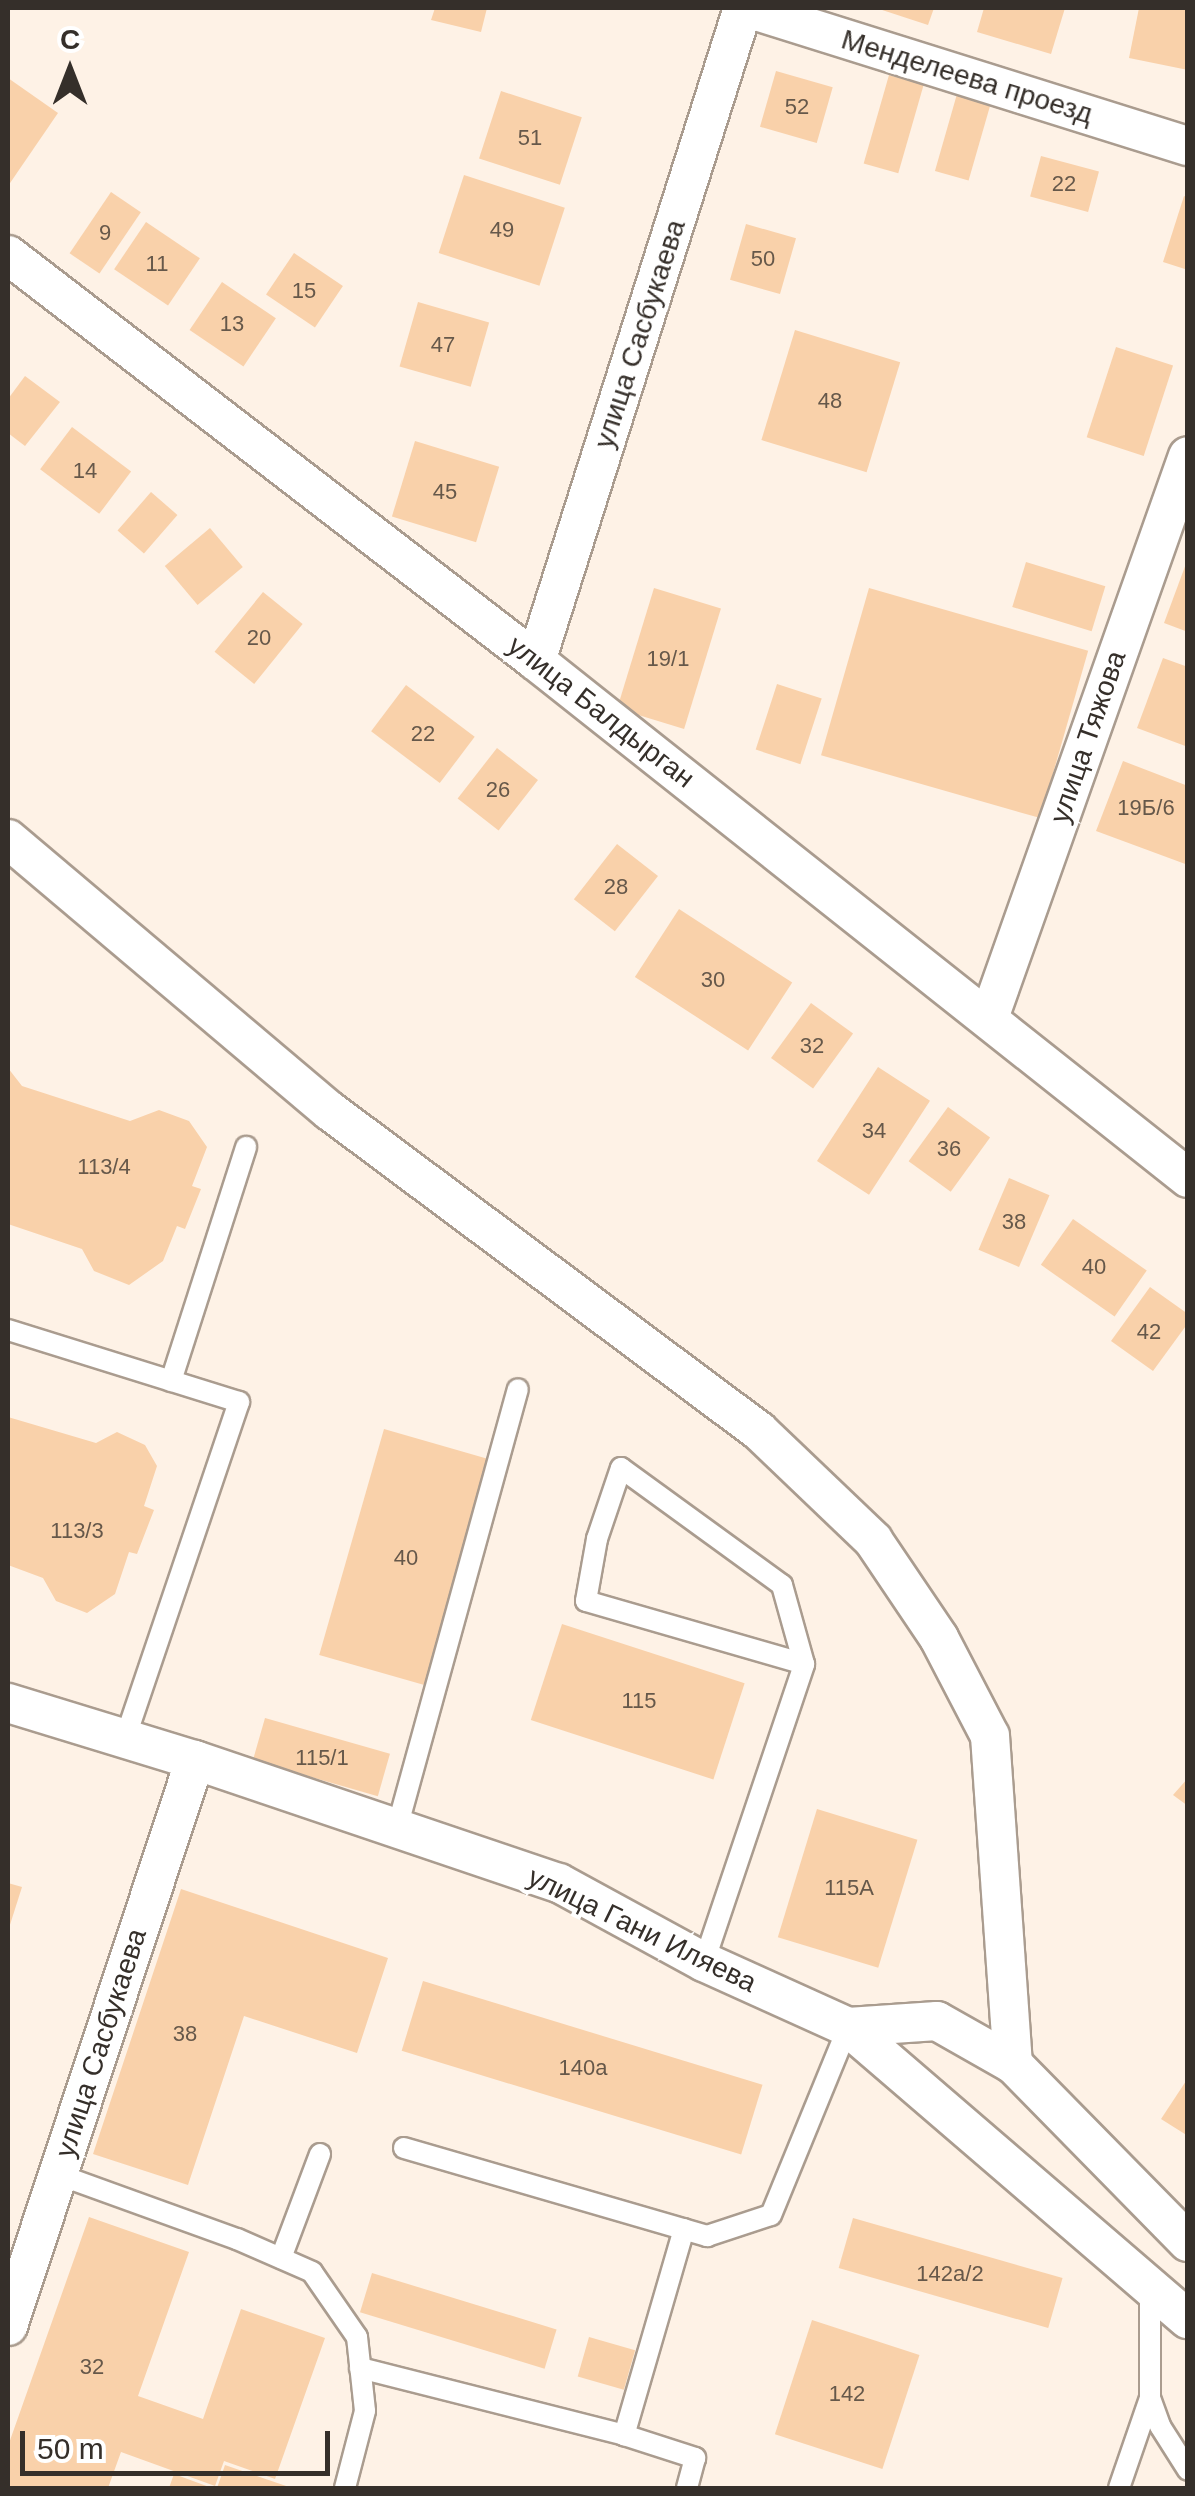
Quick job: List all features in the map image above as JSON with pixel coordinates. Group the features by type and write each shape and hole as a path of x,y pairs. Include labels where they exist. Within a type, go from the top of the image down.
{"street":[{"name":"Менделеева проезд","path":"745,8 1188,146"},
{"name":"улица Сасбукаева","path":"536,660 745,8"},
{"name":"улица Балдырган","path":"8,256 536,660 1188,1178"},
{"name":"улица Тяжова","path":"989,1018 1188,456"},
{"path":"8,838 330,1111 759,1431 873,1540 940,1638 990,1736 1024,2076"},
{"name":"улица Гани Иляева","path":"8,1703 194,1760 559,1883 704,1962 848,2027 1188,2319"},
{"name":"улица Сасбукаева","path":"8,2326 194,1760"},
{"path":"848,2027 937,2020 1024,2076 1188,2242"}],"lane":[{"path":"171,1381 246,1147"},
{"path":"8,1330 239,1402 125,1738"},
{"path":"397,1828 518,1389"},
{"path":"704,1962 804,1664 782,1585 622,1468 596,1539 586,1601 804,1664"},
{"path":"404,2148 706,2236 771,2215 848,2027"},
{"path":"281,2258 320,2154"},
{"path":"58,2174 312,2272 356,2337 365,2410 345,2488"},
{"path":"624,2434 684,2229"},
{"path":"1118,2488 1150,2398 1150,2286"},
{"path":"360,2368 624,2434 695,2458 687,2488"},
{"path":"1150,2398 1160,2426 1188,2470"}],"building":[{"path":"435,8 487,8 481,32 431,20"},
{"path":"876,8 934,8 928,25"},
{"path":"984,8 1065,8 1051,54 977,32"},
{"path":"1139,8 1188,8 1188,70 1129,58"},
{"path":"776,71 833,87 817,143 760,127"},
{"path":"889,75 924,85 898,173 864,163"},
{"path":"8,78 58,113 8,186"},
{"path":"501,91 582,117 560,185 479,159"},
{"path":"957,94 991,104 969,181 935,171"},
{"path":"1041,156 1099,172 1088,212 1030,197"},
{"path":"464,175 565,208 539,286 439,253"},
{"path":"111,192 141,212 99,273 70,253"},
{"path":"1184,196 1188,198 1188,270 1163,262"},
{"path":"146,222 200,258 168,306 114,269"},
{"path":"746,224 796,238 780,294 730,280"},
{"path":"294,253 343,286 315,327 266,294"},
{"path":"222,282 276,318 243,366 190,330"},
{"path":"418,302 489,322 471,387 400,366"},
{"path":"795,330 900,362 867,472 761,440"},
{"path":"1116,347 1173,366 1144,456 1087,437"},
{"path":"25,376 60,402 25,446 8,433 8,399"},
{"path":"72,427 131,472 99,514 40,469"},
{"path":"415,441 499,467 476,542 392,517"},
{"path":"151,492 177,515 144,553 118,530"},
{"path":"210,528 243,567 198,605 165,566"},
{"path":"1026,562 1105,586 1092,631 1012,607"},
{"path":"1188,562 1188,632 1164,623"},
{"path":"654,588 721,608 684,729 617,708"},
{"path":"869,588 1088,651 1040,818 821,755"},
{"path":"263,592 303,624 254,684 215,652"},
{"path":"1163,658 1188,667 1188,747 1137,728"},
{"path":"777,684 822,699 800,764 756,750"},
{"path":"406,685 475,737 440,783 371,731"},
{"path":"497,748 538,780 499,830 458,798"},
{"path":"1123,761 1188,786 1188,865 1096,831"},
{"path":"617,844 658,876 615,931 574,899"},
{"path":"679,909 792,983 748,1050 635,977"},
{"path":"811,1003 853,1034 813,1089 771,1058"},
{"path":"878,1067 930,1101 869,1195 817,1161"},
{"path":"8,1068 22,1086 130,1121 159,1110 189,1121 207,1147 192,1186 201,1189 185,1229 177,1226 163,1261 129,1285 94,1271 82,1249 8,1224"},
{"path":"948,1107 990,1138 951,1192 909,1161"},
{"path":"1009,1178 1050,1195 1019,1267 979,1250"},
{"path":"1073,1219 1147,1271 1115,1316 1041,1265"},
{"path":"1150,1287 1188,1314 1188,1323 1153,1371 1111,1341"},
{"path":"8,1417 96,1443 117,1432 145,1445 157,1466 144,1506 154,1510 137,1554 129,1552 115,1594 87,1613 56,1601 43,1578 8,1565"},
{"path":"384,1429 493,1460 428,1686 319,1655"},
{"path":"562,1624 745,1683 713,1779 531,1720"},
{"path":"265,1718 390,1754 378,1796 253,1760"},
{"path":"1188,1778 1188,1806 1173,1795"},
{"path":"817,1809 917,1840 878,1968 778,1937"},
{"path":"8,1883 22,1887 8,1931"},
{"path":"181,1889 388,1958 357,2053 244,2016 188,2185 93,2154"},
{"path":"423,1981 762,2085 741,2155 402,2051"},
{"path":"1188,2078 1188,2136 1161,2119"},
{"path":"89,2217 189,2252 138,2396 203,2419 241,2309 325,2338 275,2479 224,2461 215,2486 121,2452 108,2488 8,2488 8,2446"},
{"path":"853,2218 1063,2278 1048,2328 839,2268"},
{"path":"372,2273 557,2329 545,2369 360,2312"},
{"path":"812,2320 919,2355 882,2469 775,2434"},
{"path":"589,2337 635,2350 624,2390 578,2376"},
{"path":"225,2465 292,2488 217,2488"},
{"path":"174,2474 212,2488 169,2488"}]}
